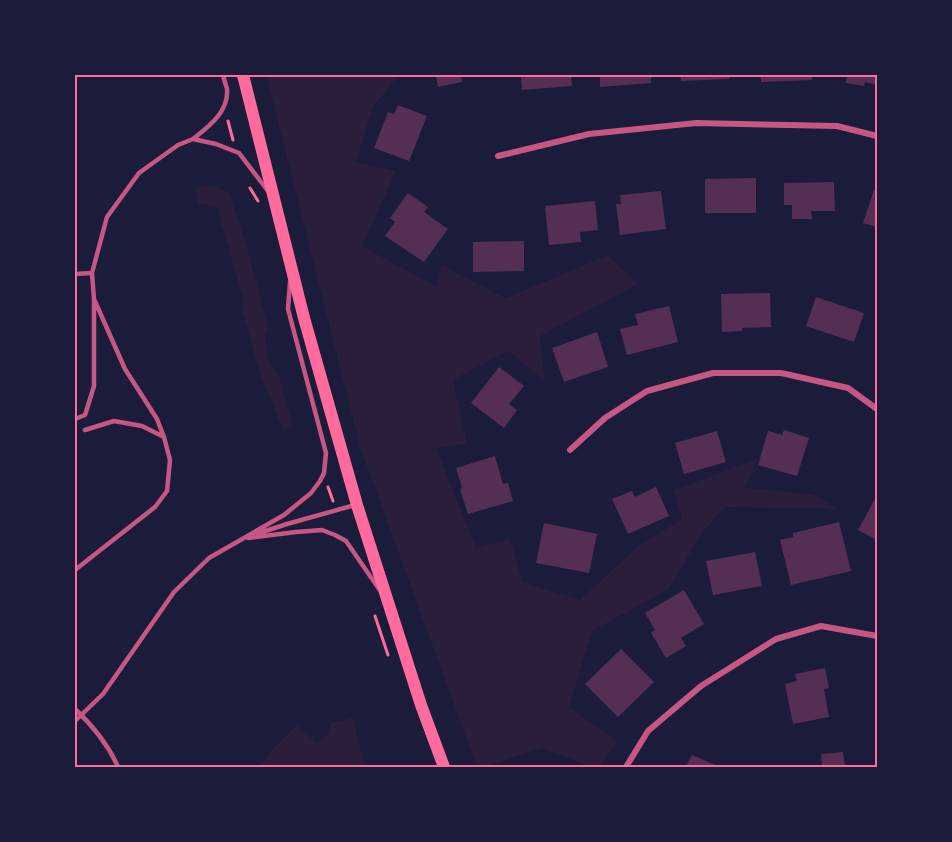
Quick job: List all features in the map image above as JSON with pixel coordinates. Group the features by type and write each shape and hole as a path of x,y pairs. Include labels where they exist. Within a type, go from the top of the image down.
{"main road":[{"path":"243,75 304,318 357,505 421,705 444,767"}],"street":[{"path":"498,156 589,134 696,123 837,126 877,136"},
{"path":"570,450 605,418 647,391 713,373 781,373 848,388 877,409"},
{"path":"626,767 648,731 700,686 776,639 821,626 877,636"}],"lane":[{"path":"75,419 85,415 94,386 92,273 107,217 139,172 209,126 223,109 227,91 224,75"},
{"path":"192,139 216,144 239,153 274,200"},
{"path":"75,720 103,694 174,592 208,558 284,515 311,493 324,473 326,453 288,309 292,268"},
{"path":"75,274 92,273"},
{"path":"75,570 155,507 167,491 170,460 157,419 125,369 94,299"},
{"path":"85,430 114,421 142,426 164,437"},
{"path":"245,538 357,505"},
{"path":"245,538 322,530 346,540 389,602"},
{"path":"75,709 95,728 118,767"}],"shaded area":[{"path":"266,75 399,75 373,107 356,162 396,171 362,246 437,287 441,265 506,298 608,255 638,284 540,336 545,381 508,351 453,380 467,444 436,448 476,548 510,539 523,582 580,600 636,548 682,519 674,490 757,459 745,488 813,494 837,509 725,507 701,534 669,589 592,631 569,707 618,742 598,767 590,767 543,748 477,767 361,450"},
{"path":"214,186 229,193 246,244 268,327 265,336 268,359 279,376 292,424 283,430 262,379 242,311 243,300 217,207 197,203 196,187"},
{"path":"353,718 365,767 260,767 269,753 297,725 317,743 327,736 331,723"}],"building":[{"path":"436,75 461,75 462,82 438,87"},
{"path":"521,75 571,75 572,86 522,90"},
{"path":"600,75 651,75 651,83 600,87"},
{"path":"681,75 729,75 729,79 681,81"},
{"path":"761,75 812,75 812,80 761,82"},
{"path":"847,75 877,75 877,85 865,82 864,86 846,83"},
{"path":"398,105 427,116 409,161 374,148 388,112 394,114"},
{"path":"756,178 756,213 705,213 705,179"},
{"path":"834,182 835,211 811,211 812,219 792,219 792,205 784,205 784,183"},
{"path":"874,190 877,191 877,227 863,223"},
{"path":"661,191 666,229 620,235 616,204 621,204 620,195"},
{"path":"408,193 428,207 424,212 448,229 424,262 385,236 395,222 390,218"},
{"path":"595,201 598,230 580,232 581,242 549,245 545,206"},
{"path":"524,241 524,271 473,272 473,242"},
{"path":"770,293 771,327 742,328 742,331 722,332 721,294"},
{"path":"816,297 864,313 854,342 806,326"},
{"path":"669,306 678,342 627,355 620,329 638,325 635,314"},
{"path":"597,332 608,367 564,382 552,348"},
{"path":"499,367 524,386 509,404 517,410 504,428 471,403"},
{"path":"784,430 809,438 797,476 758,465 768,431 782,435"},
{"path":"717,431 726,462 684,474 675,443"},
{"path":"495,456 503,484 508,483 513,501 468,514 456,468"},
{"path":"656,487 669,516 628,534 612,499 632,491 635,497"},
{"path":"877,495 877,540 858,530"},
{"path":"839,522 851,571 791,585 780,540 793,537 793,533"},
{"path":"544,523 597,534 589,573 536,563"},
{"path":"755,552 762,586 713,595 706,561"},
{"path":"684,590 704,624 681,638 686,646 666,658 651,633 655,630 645,613"},
{"path":"621,649 654,682 618,717 585,684"},
{"path":"825,668 829,688 824,689 829,717 793,724 785,684 797,681 795,674"},
{"path":"843,752 845,767 822,767 821,754"},
{"path":"692,755 720,767 686,767"}]}
